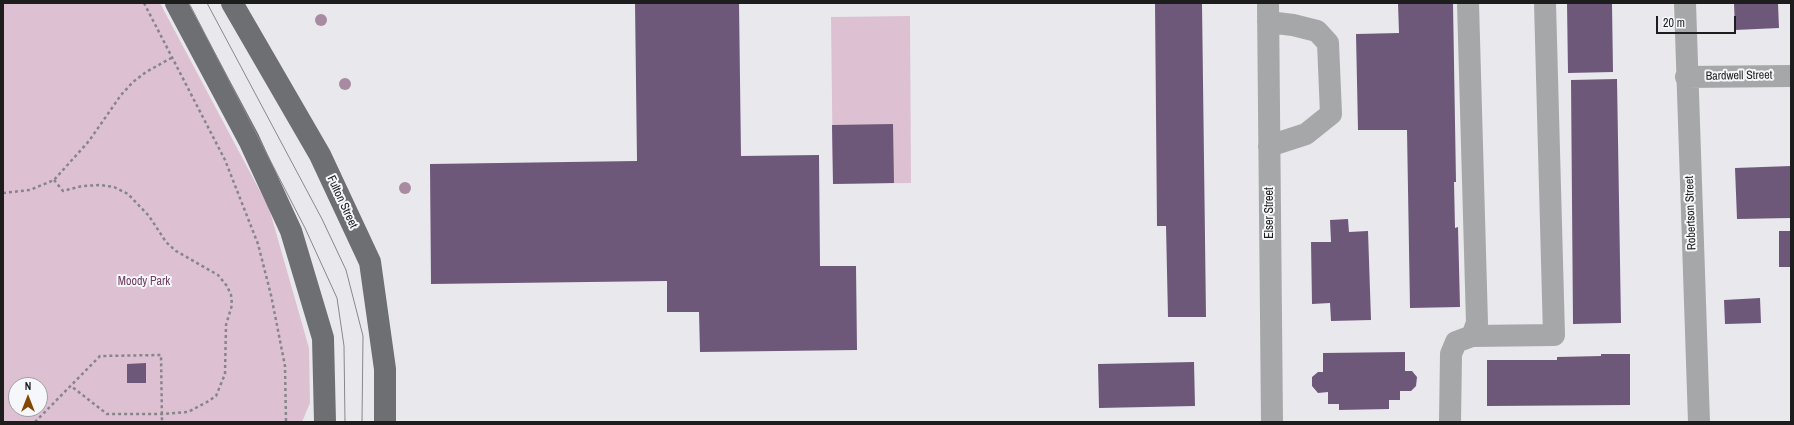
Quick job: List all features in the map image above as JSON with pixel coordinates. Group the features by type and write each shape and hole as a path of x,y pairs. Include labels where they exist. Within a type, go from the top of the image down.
{"main road":[{"path":"176,3 249,140 291,231 323,338 325,422"},
{"name":"Fulton Street","path":"232,3 320,155 370,262 385,369 385,422"},
{"path":"251,3 280,86"}],"street":[{"path":"1468,3 1477,306 1477,323 1472,336"},
{"path":"1450,422 1451,354 1456,342 1472,336 1554,336 1545,3"},
{"name":"Robertson Street","path":"1685,3 1686,77 1699,422"},
{"path":"1268,12 1293,25 1317,31 1328,43 1331,114 1306,134 1269,146"},
{"name":"Elser Street","path":"1268,12 1272,422"},
{"name":"Bardwell Street","path":"1686,77 1791,76"}],"path":[{"path":"144,3 226,160 258,244 271,295 285,366 286,422"},
{"path":"3,193 30,190 54,180 89,141 125,90 146,72 173,57"},
{"path":"54,180 63,191 82,186 100,185 114,187 128,194 149,216 166,242 176,251 218,275 227,286 231,295 232,305 226,325 226,361 223,383 216,396 188,412 162,414 106,414 71,386"},
{"path":"35,422 100,356 161,355 162,422"}],"green space":[{"name":"Moody Park","path":"3,3 160,3 269,208 309,348 310,403 302,422 3,422"},
{"path":"910,16 911,183 833,184 831,17"}],"building":[{"path":"635,3 739,3 741,156 819,155 820,266 856,266 857,350 700,352 699,312 667,312 667,281 431,284 430,164 637,161"},
{"path":"1155,3 1202,3 1206,317 1168,317 1166,226 1157,226"},
{"path":"1398,3 1453,3 1456,182 1454,182 1455,228 1458,227 1460,307 1410,308 1407,130 1358,130 1356,34 1399,33"},
{"path":"1567,3 1612,3 1613,72 1568,73"},
{"path":"1734,3 1778,3 1779,28 1735,30"},
{"path":"1617,79 1621,323 1573,324 1571,80"},
{"path":"893,124 894,183 833,184 832,125"},
{"path":"1791,166 1791,218 1737,219 1735,168"},
{"path":"1348,219 1349,232 1368,231 1371,320 1331,321 1330,303 1312,304 1311,242 1331,242 1330,220"},
{"path":"1779,231 1791,231 1791,267 1779,267"},
{"path":"1760,298 1761,323 1725,324 1724,300"},
{"path":"1405,352 1405,371 1412,371 1417,377 1416,386 1411,391 1400,391 1400,400 1389,400 1389,409 1339,410 1339,404 1328,404 1328,392 1318,393 1312,386 1312,377 1318,372 1323,372 1323,353"},
{"path":"1601,354 1630,354 1630,405 1487,406 1487,360 1557,360 1557,357 1601,356"},
{"path":"1194,362 1195,406 1099,408 1098,364"},
{"path":"146,363 146,383 127,383 127,364"}],"tram line":[{"path":"189,3 305,228 337,298 344,346 345,422"},
{"path":"207,3 322,219 346,270 363,336 362,422"}]}
